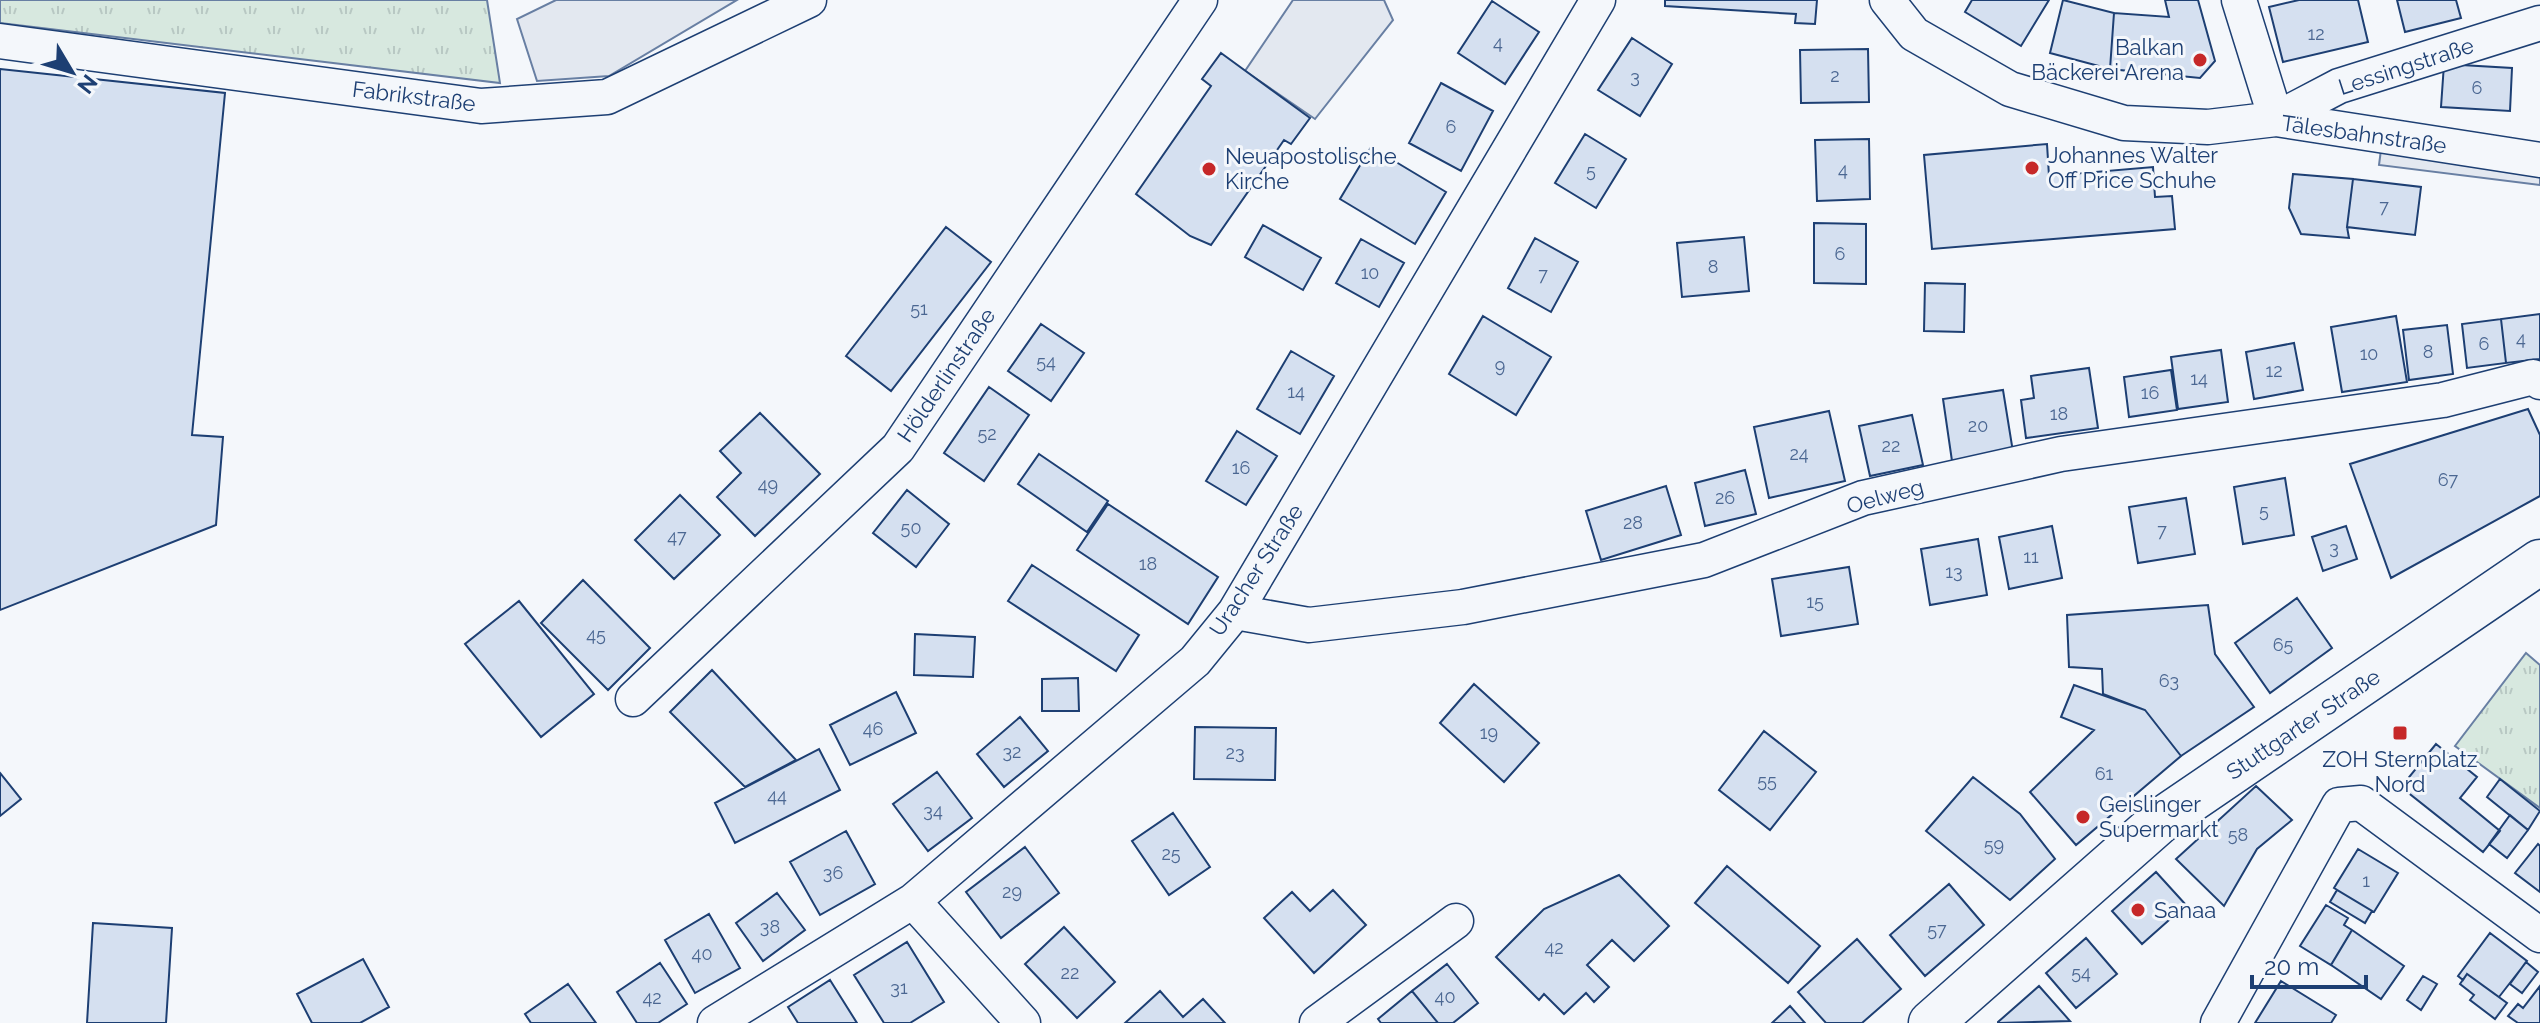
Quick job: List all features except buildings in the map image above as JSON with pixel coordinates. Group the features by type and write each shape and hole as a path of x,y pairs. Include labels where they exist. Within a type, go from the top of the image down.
{"main road":[{"name":"Stuttgarter Straße","path":"1931,1023 2160,821 2540,562"}],"street":[{"name":"Fabrikstraße","path":"0,41 481,106 607,97 809,0"},
{"name":"Hölderlinstraße","path":"633,699 898,448 1200,0"},
{"name":"Uracher Straße","path":"715,1023 913,901 1195,661 1235,612 1598,0"},
{"name":"Tälesbahnstraße","path":"1887,0 1914,34 2010,89 2124,123 2208,127 2276,119 2540,160"},
{"path":"2239,0 2276,119"},
{"name":"Lessingstraße","path":"2276,119 2339,86 2540,23"},
{"name":"Oelweg","path":"1235,612 1309,625 1463,607 1704,560 1863,498 2061,454 2443,400 2536,379"},
{"path":"2218,1023 2339,805 2361,803 2540,935"},
{"path":"913,901 1023,1023"},
{"path":"1317,1023 1456,921"}],"green space":[{"path":"0,0 487,0 500,83 0,23"},
{"path":"2526,653 2540,665 2540,808 2455,746"}],"shaded area":[{"path":"556,0 737,0 609,76 537,81 517,19"},
{"path":"1293,0 1384,0 1393,20 1315,119 1245,71"},
{"path":"2382,142 2540,162 2540,185 2379,165"}],"place":[{"name":"Balkan Bäckerei Arena","path":"2200,60"},
{"name":"Johannes Walter Off Price Schuhe","path":"2032,168"},
{"name":"Neuapostolische Kirche","path":"1209,169"},
{"name":"ZOH Sternplatz Nord","path":"2400,733"},
{"name":"Geislinger Supermarkt","path":"2083,817"},
{"name":"Sanaa","path":"2138,910"}]}
